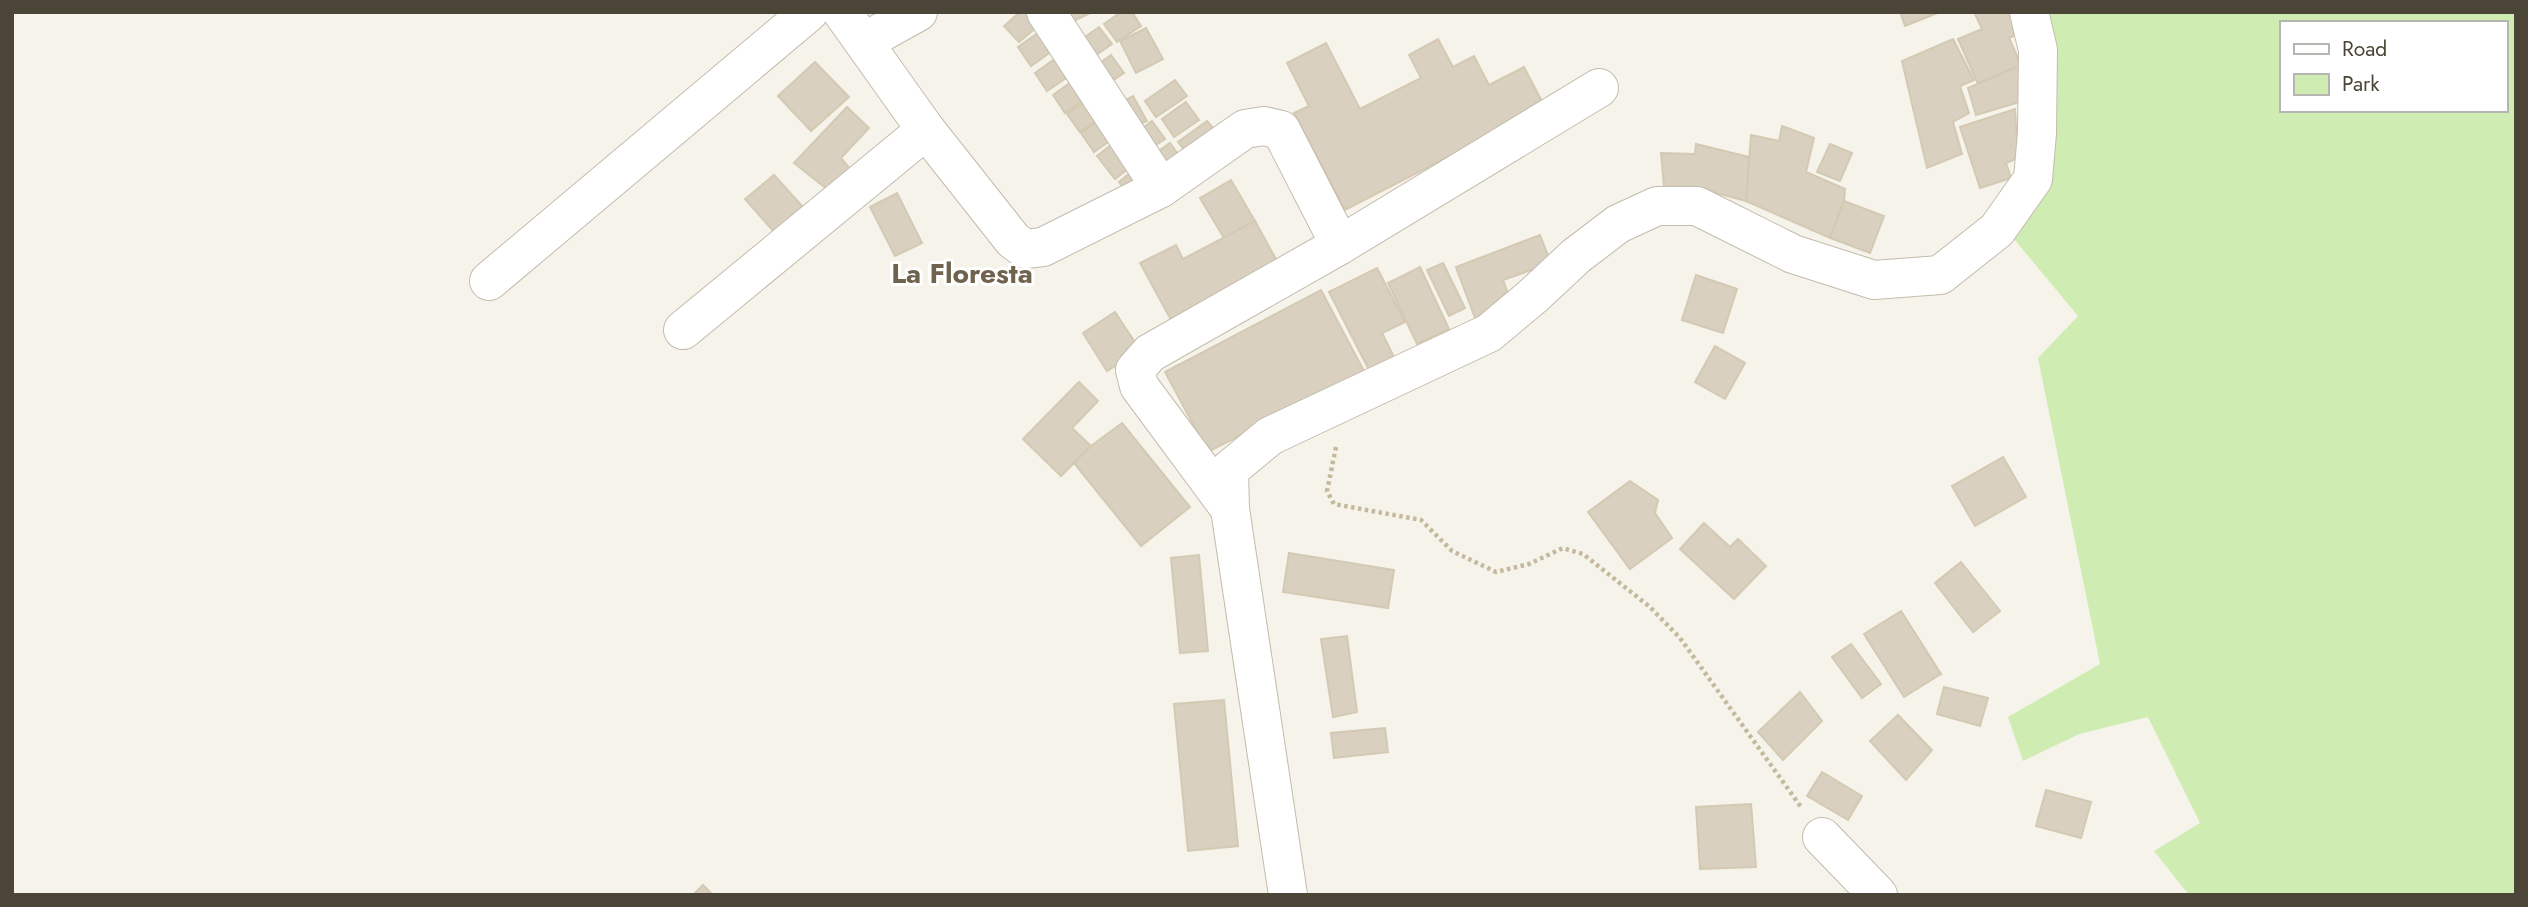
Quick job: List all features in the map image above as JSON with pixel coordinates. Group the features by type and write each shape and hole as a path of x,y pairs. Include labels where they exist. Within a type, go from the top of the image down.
{"street":[{"path":"489,281 809,12"},
{"path":"918,12 853,27 926,130 1013,240 1026,249 1043,247 1161,188 1245,129 1264,126 1281,130 1340,245"},
{"path":"1046,12 1161,188"},
{"path":"1288,895 1230,509 1229,470 1270,436 1489,333 1576,256 1618,224 1657,206 1697,206 1793,254 1874,280 1940,275 1997,230 2033,179 2038,133 2038,50 2029,12"},
{"path":"1230,509 1139,386 1135,370 1150,353 1340,245 1599,88"},
{"path":"683,330 926,130"},
{"path":"1822,836 1878,895"}],"path":[{"path":"1337,404 1339,432 1327,491 1334,504 1421,520 1452,551 1496,572 1529,564 1563,548 1583,554 1650,607 1680,638 1822,836"}],"green space":[{"path":"2042,12 2516,12 2516,895 2189,895 2154,851 2200,823 2148,717 2079,734 2023,761 2008,717 2100,664 2038,358 2078,316 2009,233"}],"building":[{"path":"1020,12 1032,12 1042,23 1019,42 1004,26"},
{"path":"1056,12 1090,12 1090,13 1063,26"},
{"path":"1121,12 1132,12 1141,26 1117,42 1104,24"},
{"path":"1900,12 1940,12 1905,26"},
{"path":"2018,12 2026,30 2009,38 2021,65 1978,84 1958,39 1982,29 1975,14"},
{"path":"1099,27 1112,44 1087,61 1075,44"},
{"path":"1146,28 1163,59 1136,73 1120,41"},
{"path":"1042,30 1055,49 1031,66 1018,47"},
{"path":"1438,39 1453,67 1474,56 1489,85 1524,67 1545,107 1345,210 1294,113 1309,106 1287,63 1326,43 1360,109 1421,78 1409,55"},
{"path":"1953,39 1974,80 1960,86 1969,113 1953,122 1962,154 1927,168 1902,61"},
{"path":"1111,55 1124,73 1103,87 1090,70"},
{"path":"1059,56 1072,74 1047,91 1035,73"},
{"path":"815,62 849,97 811,131 778,96"},
{"path":"2021,65 2023,101 1976,115 1968,88"},
{"path":"1077,78 1090,96 1065,113 1053,95"},
{"path":"1175,80 1187,96 1156,117 1145,101"},
{"path":"1133,96 1147,121 1131,128 1114,106"},
{"path":"1092,97 1104,115 1080,132 1067,114"},
{"path":"1186,102 1199,120 1174,137 1162,119"},
{"path":"847,107 869,128 841,158 850,169 828,190 794,163"},
{"path":"2015,109 2018,158 2006,163 2011,178 1980,188 1960,127"},
{"path":"1106,116 1118,135 1094,152 1081,133"},
{"path":"1152,121 1165,139 1145,152 1134,135"},
{"path":"1207,121 1219,135 1191,158 1178,142"},
{"path":"1782,126 1814,138 1806,172 1845,189 1844,201 1830,238 1746,201 1751,135 1779,141"},
{"path":"1120,138 1138,161 1115,179 1097,156"},
{"path":"1170,143 1183,161 1158,178 1146,160"},
{"path":"1696,144 1749,157 1746,201 1701,189 1664,187 1661,153 1695,154"},
{"path":"1830,144 1852,153 1840,181 1817,172"},
{"path":"1137,167 1131,199 1119,182"},
{"path":"774,175 811,216 782,241 745,199"},
{"path":"1231,180 1255,221 1224,238 1200,198"},
{"path":"897,193 922,243 895,256 870,207"},
{"path":"1844,201 1884,216 1870,253 1830,238"},
{"path":"1255,221 1278,263 1171,320 1140,263 1176,245 1183,259"},
{"path":"1540,235 1551,263 1503,280 1512,304 1475,318 1456,267"},
{"path":"1443,263 1465,308 1449,316 1427,270"},
{"path":"1420,267 1449,329 1417,344 1388,283"},
{"path":"1377,268 1405,322 1382,333 1394,357 1369,370 1329,292"},
{"path":"1696,275 1737,289 1723,333 1682,320"},
{"path":"1321,290 1364,371 1208,452 1165,372"},
{"path":"1115,312 1140,350 1107,371 1083,333"},
{"path":"1715,346 1745,363 1725,399 1695,382"},
{"path":"1079,382 1098,401 1072,428 1091,446 1061,476 1023,439"},
{"path":"1122,423 1190,507 1141,546 1074,463 1091,446"},
{"path":"2003,457 2026,497 1975,526 1952,486"},
{"path":"1630,481 1658,500 1655,513 1672,538 1630,569 1588,512"},
{"path":"1704,523 1730,547 1738,539 1766,566 1734,599 1680,549"},
{"path":"1289,553 1394,570 1388,608 1283,592"},
{"path":"1199,555 1208,651 1180,653 1171,558"},
{"path":"1961,562 2000,611 1973,632 1935,583"},
{"path":"1901,611 1941,674 1904,697 1864,634"},
{"path":"1347,636 1357,712 1333,717 1321,639"},
{"path":"1851,644 1881,684 1862,698 1832,657"},
{"path":"1944,687 1988,698 1980,726 1937,714"},
{"path":"1800,692 1822,721 1783,760 1758,732"},
{"path":"1224,700 1238,846 1188,851 1174,704"},
{"path":"1898,715 1932,750 1906,780 1870,741"},
{"path":"1385,728 1388,752 1334,758 1331,733"},
{"path":"1822,772 1862,796 1848,820 1807,796"},
{"path":"2046,790 2091,802 2081,838 2036,826"},
{"path":"1751,804 1756,867 1700,869 1696,807"},
{"path":"703,885 713,895 693,895"}],"district":[{"name":"La Floresta","path":"962,273"}]}
